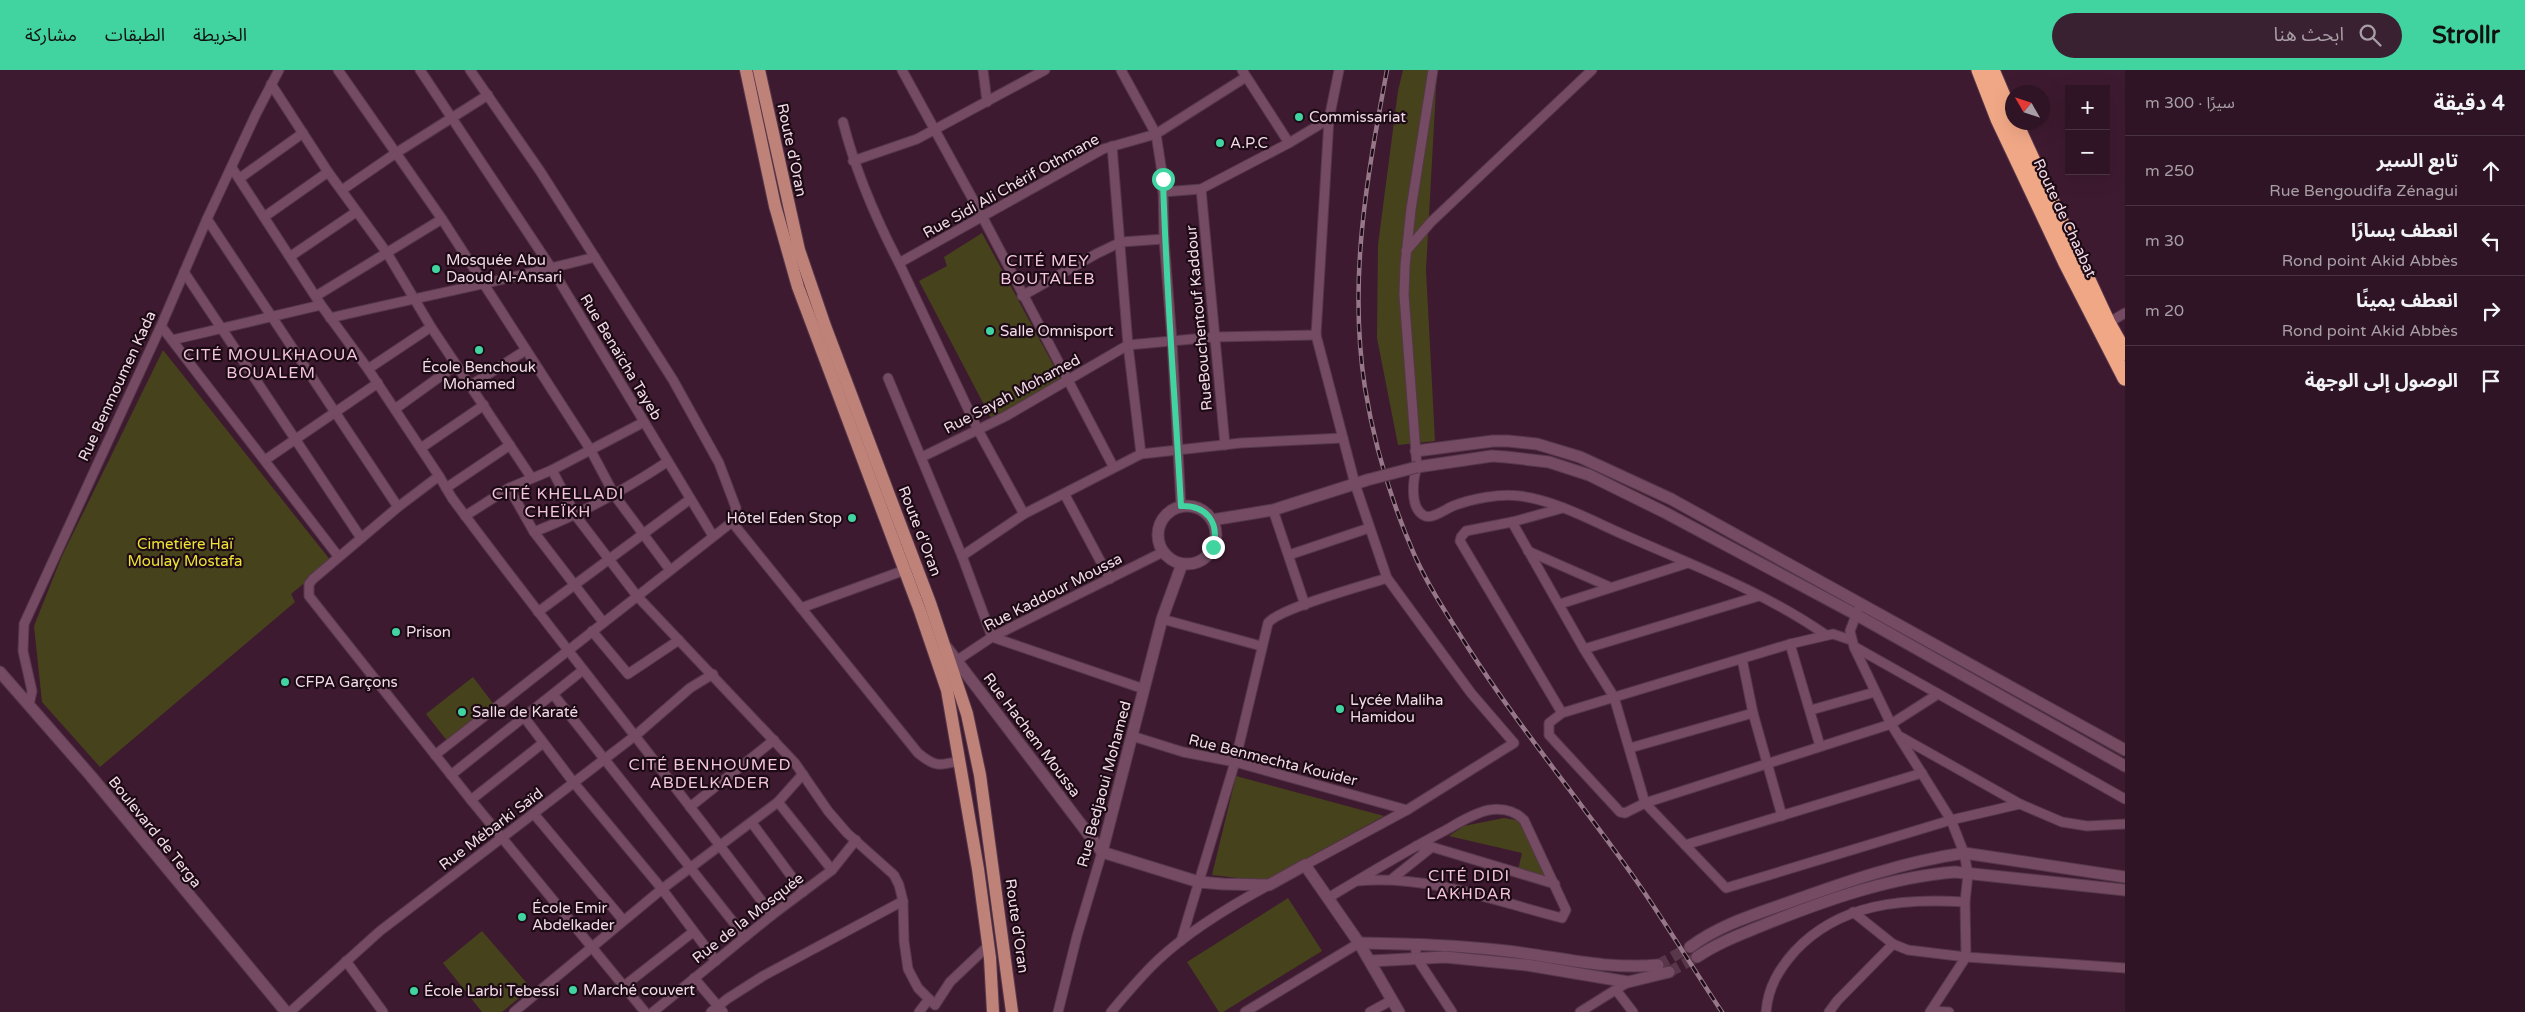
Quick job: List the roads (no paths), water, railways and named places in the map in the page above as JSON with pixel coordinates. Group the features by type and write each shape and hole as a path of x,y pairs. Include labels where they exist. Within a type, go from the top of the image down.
{"highway":[{"name":"Route de Chaabat","path":"1979,70 1998,119 2062,254 2125,378"},
{"path":"1992,70 2005,101"},
{"name":"Route de Chaabat","path":"2019,130 2108,323 2125,354"}],"main road":[{"name":"Route d'Oran","path":"746,70 774,206 798,286 905,570 947,690 978,868 989,945 993,1012"},
{"name":"Route d'Oran","path":"759,70 799,250 828,335 930,603 967,714 980,775 1012,1012"}],"street":[{"name":"Rue Benmoumen Kada","path":"29,705 32,690 23,651 24,624 161,326 207,219 279,70"},
{"path":"338,70 442,219 483,286 590,449 615,496 670,570"},
{"name":"Rue Benaïcha Tayeb","path":"420,70 552,269 689,500 713,536"},
{"path":"435,755 732,522 736,508 719,463 673,380 595,257 470,70"},
{"path":"902,70 982,216 1022,296 1113,466"},
{"path":"983,70 987,102"},
{"path":"853,161 900,146 934,131 1045,70"},
{"path":"1121,70 1156,134 1163,192 1164,238 1181,506"},
{"path":"1112,1012 1158,960 1181,940 1239,901 1407,810 1514,743 1471,693 1387,578 1355,484 1343,438 1316,334 1329,119 1339,70"},
{"path":"1433,70 1406,252 1404,295 1417,467 1413,486 1417,505 1426,517 1454,506 1503,496 1532,498 1563,508 1759,596 1826,635"},
{"path":"1406,252 1432,222 1592,70"},
{"path":"1244,74 1289,143"},
{"name":"Rue Sidi Ali Chérif Othmane","path":"899,263 1112,146 1156,134 1244,74"},
{"path":"271,84 328,172 387,253 431,327 531,477"},
{"path":"342,190 396,153 488,95"},
{"path":"1163,192 1201,189 1289,143 1329,119"},
{"path":"843,122 853,161 869,206 899,263 978,430 1024,514"},
{"path":"240,178 303,132"},
{"path":"1112,146 1128,345 1141,454"},
{"path":"232,168 291,256 321,305 378,383 465,516 567,651 636,735 772,914"},
{"path":"264,217 328,172"},
{"name":"RueBouchentouf Kaddour","path":"1201,189 1225,445"},
{"path":"291,256 356,212"},
{"path":"207,219 333,412 398,507"},
{"path":"316,296 442,219"},
{"path":"1022,296 1121,242 1164,238"},
{"path":"330,318 413,298 483,286 595,257"},
{"path":"184,272 361,538"},
{"path":"172,340 321,305"},
{"path":"2108,323 2125,313"},
{"path":"161,326 338,556"},
{"path":"368,369 431,327"},
{"name":"Rue Sayah Mohamed","path":"922,458 1068,382 1128,345 1216,337 1316,334"},
{"path":"470,385 526,350"},
{"path":"395,409 456,365"},
{"path":"888,378 962,556 992,637 1144,689"},
{"path":"265,460 378,383"},
{"path":"421,448 484,405"},
{"path":"465,516 510,488 531,477 552,470 644,422"},
{"path":"962,556 1024,514 1065,495 1113,466 1141,454 1225,445 1343,438"},
{"path":"1416,452 1493,441 1530,443 1561,450 1594,462 1671,499 2125,750"},
{"path":"446,488 510,445"},
{"path":"1557,464 1561,450"},
{"path":"1212,520 1273,510 1367,480 1417,467 1492,456 1557,464 1589,476 1664,512 1855,614 2125,766"},
{"path":"534,532 576,516 615,496 667,462"},
{"path":"552,470 576,516 637,596 774,740 803,774 828,811 894,875 903,901 908,969 918,988 933,1005"},
{"path":"439,476 338,556 309,584 309,596 471,800 646,1012"},
{"path":"510,488 534,532 603,622"},
{"path":"1065,495 1110,580"},
{"path":"538,612 689,500"},
{"path":"1181,506 1200,508 1212,520 1216,537 1210,551 1199,561 1182,564 1172,560 1163,552 1157,536 1158,526 1165,514 1181,506"},
{"path":"1562,713 1460,542 1466,531 1512,522 1563,508"},
{"path":"1273,510 1305,605"},
{"path":"732,522 918,753 929,763 940,766 960,761"},
{"path":"1512,522 1584,649 1614,697 1645,803 1722,885 1730,888 1951,820 2020,804"},
{"path":"1289,555 1370,528"},
{"path":"1528,551 1610,588"},
{"name":"Rue Kaddour Moussa","path":"956,661 992,637 1163,552"},
{"path":"1560,604 1688,563"},
{"name":"Rue Bedjaoui Mohamed","path":"1058,1012 1077,936 1102,852 1162,619 1182,564"},
{"path":"801,608 905,570"},
{"path":"1181,940 1235,762 1261,646 1270,619 1305,605 1387,578"},
{"path":"1584,649 1759,596"},
{"path":"1862,603 1855,614 1852,624 1853,643 1892,724 1951,820 1964,853 1968,874 1965,902 1966,957 1930,1011"},
{"path":"1162,619 1261,646"},
{"path":"592,631 628,674 679,640"},
{"path":"1938,694 1892,724 1645,803 1625,813 1620,812 1562,751 1549,735 1547,728 1551,720 1562,713 1790,644 1826,635 1838,635 1938,694 2125,799"},
{"name":"Rue Hachem Moussa","path":"943,643 1102,852"},
{"path":"1790,644 1811,710 1820,746"},
{"path":"1742,660 1753,713 1782,816"},
{"path":"451,775 583,670"},
{"name":"Boulevard de Terga","path":"0,672 286,1012"},
{"name":"Rue Mébarki Saïd","path":"290,1012 380,931 636,735 690,688 713,674"},
{"path":"1811,710 1875,692"},
{"path":"553,694 745,937"},
{"path":"1630,748 1753,713"},
{"path":"524,717 574,783 662,889 716,961"},
{"name":"Rue Benmechta Kouider","path":"1132,736 1183,752 1235,762 1407,810"},
{"path":"1901,737 2020,804 2073,825 2125,824"},
{"path":"690,807 774,740"},
{"path":"471,800 543,743"},
{"path":"1685,845 1922,773"},
{"path":"514,1012 623,920 778,802 803,774"},
{"path":"778,802 832,870"},
{"path":"1328,898 1415,846 1488,810 1506,810 1516,813 1524,820 1556,884 1566,910 1562,918 1422,881 1393,878 1357,881"},
{"path":"534,814 623,920"},
{"path":"752,823 803,892"},
{"name":"Rue de la Mosquée","path":"653,1012 772,914 832,870 856,840"},
{"path":"1415,846 1432,847 1556,884"},
{"path":"1393,878 1432,847"},
{"path":"1102,852 1199,882 1269,885"},
{"path":"1690,947 1708,934 1732,923 1858,878 1894,866 1964,853 2125,877"},
{"path":"1305,866 1359,942 1399,1012"},
{"path":"2070,883 2072,870"},
{"path":"1697,957 1717,944 1795,912 1858,892 1929,874 1968,874 2125,890"},
{"path":"1766,1012 1773,981 1787,960 1808,938 1832,921 1853,912 1921,899 1965,902"},
{"path":"694,978 717,1010 763,976 903,901"},
{"path":"1853,912 1893,944 1908,950 1966,957 2125,968"},
{"path":"624,986 693,932"},
{"path":"1245,1012 1359,942 1491,949 1614,966 1658,965"},
{"path":"1829,1012 1837,1001 1893,944"},
{"path":"919,1012 933,1005 950,982 989,945"},
{"path":"1416,945 1416,957 1452,1012"},
{"path":"1371,961 1416,957 1445,957 1527,965 1628,982"},
{"path":"346,961 384,1012"},
{"path":"1585,1011 1628,982 1668,972"},
{"path":"1616,990 1633,1012"},
{"path":"1370,1012 1392,1000"},
{"path":"1930,1011 1949,1012"}],"tunnel":[{"path":"1658,965 1690,947"},
{"path":"1669,972 1697,957"}],"railway":[{"path":"1387,70 1362,228 1358,307 1360,347 1369,409 1379,452 1398,514 1426,578 1467,646 1527,733 1656,909 1722,1012"}],"place":[{"name":"Commissariat","path":"1299,117"},
{"name":"A.P.C","path":"1220,143"},
{"name":"Mosquée Abu Daoud Al-Ansari","path":"436,269"},
{"name":"Salle Omnisport","path":"990,331"},
{"name":"École Benchouk Mohamed","path":"479,350"},
{"name":"Hôtel Eden Stop","path":"852,518"},
{"name":"Prison","path":"396,632"},
{"name":"CFPA Garçons","path":"285,682"},
{"name":"Lycée Maliha Hamidou","path":"1340,709"},
{"name":"Salle de Karaté","path":"462,712"},
{"name":"École Emir Abdelkader","path":"522,917"},
{"name":"Marché couvert","path":"573,990"},
{"name":"École Larbi Tebessi","path":"414,991"}],"district":[{"name":"CITÉ MEY BOUTALEB","path":"1048,270"},
{"name":"CITÉ MOULKHAOUA BOUALEM","path":"271,364"},
{"name":"CITÉ KHELLADI CHEÏKH","path":"558,503"},
{"name":"CITÉ BENHOUMED ABDELKADER","path":"710,774"},
{"name":"CITÉ DIDI LAKHDAR","path":"1469,885"}],"park label":[{"name":"Cimetière Haï Moulay Mostafa","path":"185,552"}]}
